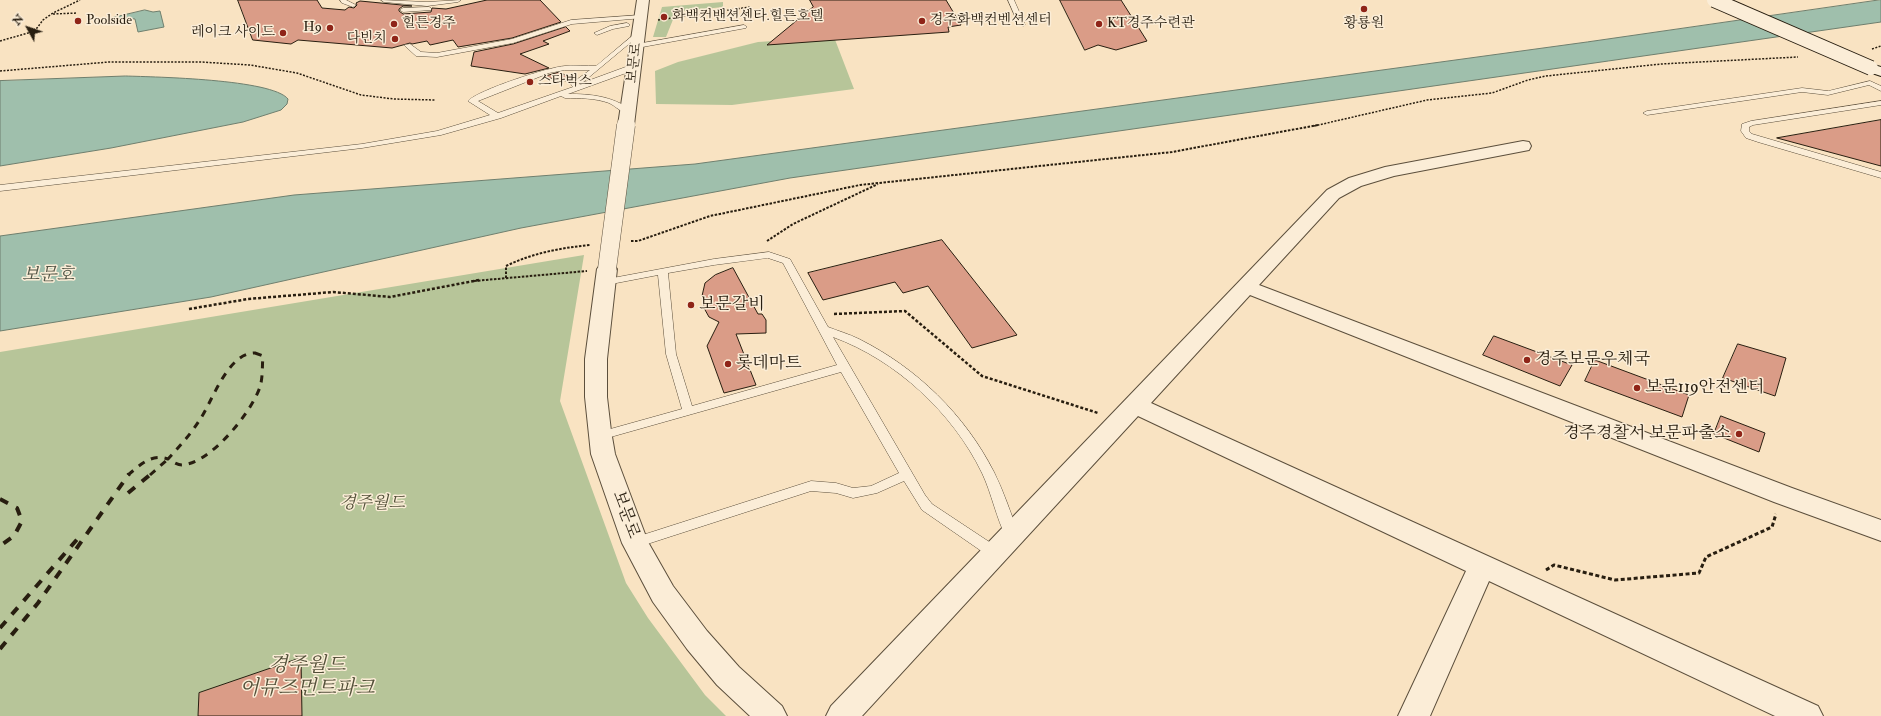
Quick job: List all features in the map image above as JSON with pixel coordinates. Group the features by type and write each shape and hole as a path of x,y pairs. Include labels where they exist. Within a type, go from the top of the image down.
{"street":[{"name":"보문로","path":"643,0 596,359 596,397 602,454 635,543 663,594 696,640 728,676 771,716"},
{"path":"1714,0 1877,71"},
{"path":"842,716 1323,203 1342,188 1355,182 1391,171 1523,146"},
{"path":"1245,286 1881,531"},
{"path":"1134,405 1806,716"},
{"path":"1414,716 1482,566"}],"lane":[{"path":"343,0 344,2 353,5"},
{"path":"384,0 427,4 455,1"},
{"path":"1011,0 1022,25"},
{"path":"403,10 426,10 455,1"},
{"path":"408,45 419,54 437,55 513,41 571,22 639,30"},
{"path":"639,30 612,27 597,33 639,30 744,27"},
{"path":"557,96 598,68 639,30"},
{"path":"0,188 362,146 438,133 498,116 634,67"},
{"path":"498,116 472,102 483,95 547,71 565,68 598,68"},
{"path":"1870,83 1871,77 1877,71"},
{"path":"1647,113 1802,90 1828,93 1870,83 1881,89"},
{"path":"557,96 582,96 597,98 620,105 627,118"},
{"path":"1881,104 1750,123 1745,126 1745,131 1749,136 1881,175"},
{"path":"606,276 663,271 769,255 787,261 844,367 920,498 927,507 995,553"},
{"path":"663,271 672,354 688,411"},
{"path":"823,329 855,341 887,360 931,394 955,420 988,473 1012,535"},
{"path":"600,436 844,367"},
{"path":"635,543 811,486 836,488 853,494 873,490 907,475"}],"path":[{"path":"0,41 28,33 37,28 43,20 50,15 80,0"},
{"path":"639,30 750,7"},
{"path":"50,15 76,13"},
{"path":"1867,51 1881,46"},
{"path":"631,242 638,241 710,216 860,185 1172,152 1285,132 1427,100 1492,93 1528,80 1546,76 1660,64 1805,57"},
{"path":"0,71 109,62 201,62 250,65 297,73 362,95 394,99 435,100"},
{"path":"754,257 761,246 772,237 798,223 860,195 880,183"},
{"path":"506,278 506,266 528,255 551,249 594,245"},
{"path":"189,309 248,299 333,292 390,297 481,280 506,278 606,276"}],"green space":[{"path":"723,2 723,7 676,12 666,37 653,37 662,7"},
{"path":"834,37 854,89 732,105 656,104 655,71 678,62 758,42"},
{"name":"경주월드","path":"584,255 560,401 626,583 648,618 705,695 726,716 0,716 0,352"}],"water":[{"name":"보문호","path":"1881,0 1881,22 790,178 521,228 211,297 0,331 0,236 294,195 695,164 1587,42"},
{"path":"145,10 153,12 160,11 164,27 138,32 135,19 123,18 111,20 112,18"},
{"path":"126,76 186,78 237,83 278,92 288,99 287,104 281,110 243,122 111,148 0,166 0,81"}],"building":[{"name":"힐튼경주","path":"238,0 317,0 322,8 345,10 349,7 354,8 357,5 356,3 360,1 412,6 403,6 399,9 399,11 403,14 431,12 432,8 446,9 487,0 540,0 561,22 512,38 458,47 453,40 430,45 427,41 412,44 410,43 392,48 298,40 291,44 253,40"},
{"name":"경주화백컨벤션센터","path":"810,0 946,0 961,25 948,27 949,32 767,45 813,7"},
{"name":"KT경주수련관","path":"1060,0 1121,0 1147,41 1116,50 1098,45 1085,50"},
{"path":"566,27 570,31 543,41 549,44 520,54 549,68 525,74 471,66 474,52 513,44"},
{"path":"560,72 568,77 567,81 543,77"},
{"path":"1881,120 1881,166 1777,138"},
{"path":"942,240 1017,335 972,348 928,286 903,293 895,282 823,300 808,273"},
{"path":"733,268 758,314 762,314 766,320 766,333 736,334 756,385 724,393 707,346 719,322 709,317 704,308 702,296 705,283 715,275"},
{"name":"경주보문우체국","path":"1494,336 1572,365 1560,386 1483,355"},
{"path":"1738,344 1786,358 1775,396 1723,378"},
{"name":"보문119안전센터","path":"1595,360 1689,395 1682,417 1585,381"},
{"name":"경주경찰서 보문파출소","path":"1721,416 1765,433 1759,452 1714,434"},
{"path":"301,658 302,716 198,716 199,693"}],"railway":[{"path":"255,353 263,356 260,387 248,410 228,435 205,456 193,462 180,465 168,459 196,426 222,380 236,361 245,355 255,353"},
{"path":"129,474 146,461 151,459 168,459"},
{"path":"150,475 168,459"},
{"path":"0,649 38,603 129,474"},
{"path":"128,493 151,474"},
{"path":"0,499 17,508 22,521 14,536 0,546"},
{"path":"0,628 80,536"}],"place":[{"name":"황룡원","path":"1364,9"},
{"name":"화백컨밴션센타.힐튼호텔","path":"664,17"},
{"name":"Poolside","path":"78,21"},
{"name":"경주화백컨벤션센터","path":"922,21"},
{"name":"힐튼경주","path":"394,24"},
{"name":"KT경주수련관","path":"1099,24"},
{"name":"H9","path":"330,28"},
{"name":"레이크 사이드","path":"283,33"},
{"name":"다빈치","path":"395,39"},
{"name":"스타벅스","path":"530,82"},
{"name":"보문갈비","path":"691,305"},
{"name":"경주보문우체국","path":"1527,360"},
{"name":"롯데마트","path":"728,364"},
{"name":"보문119안전센터","path":"1637,388"},
{"name":"경주경찰서 보문파출소","path":"1739,434"}],"park label":[{"name":"경주월드 어뮤즈먼트파크","path":"307,678"}]}
